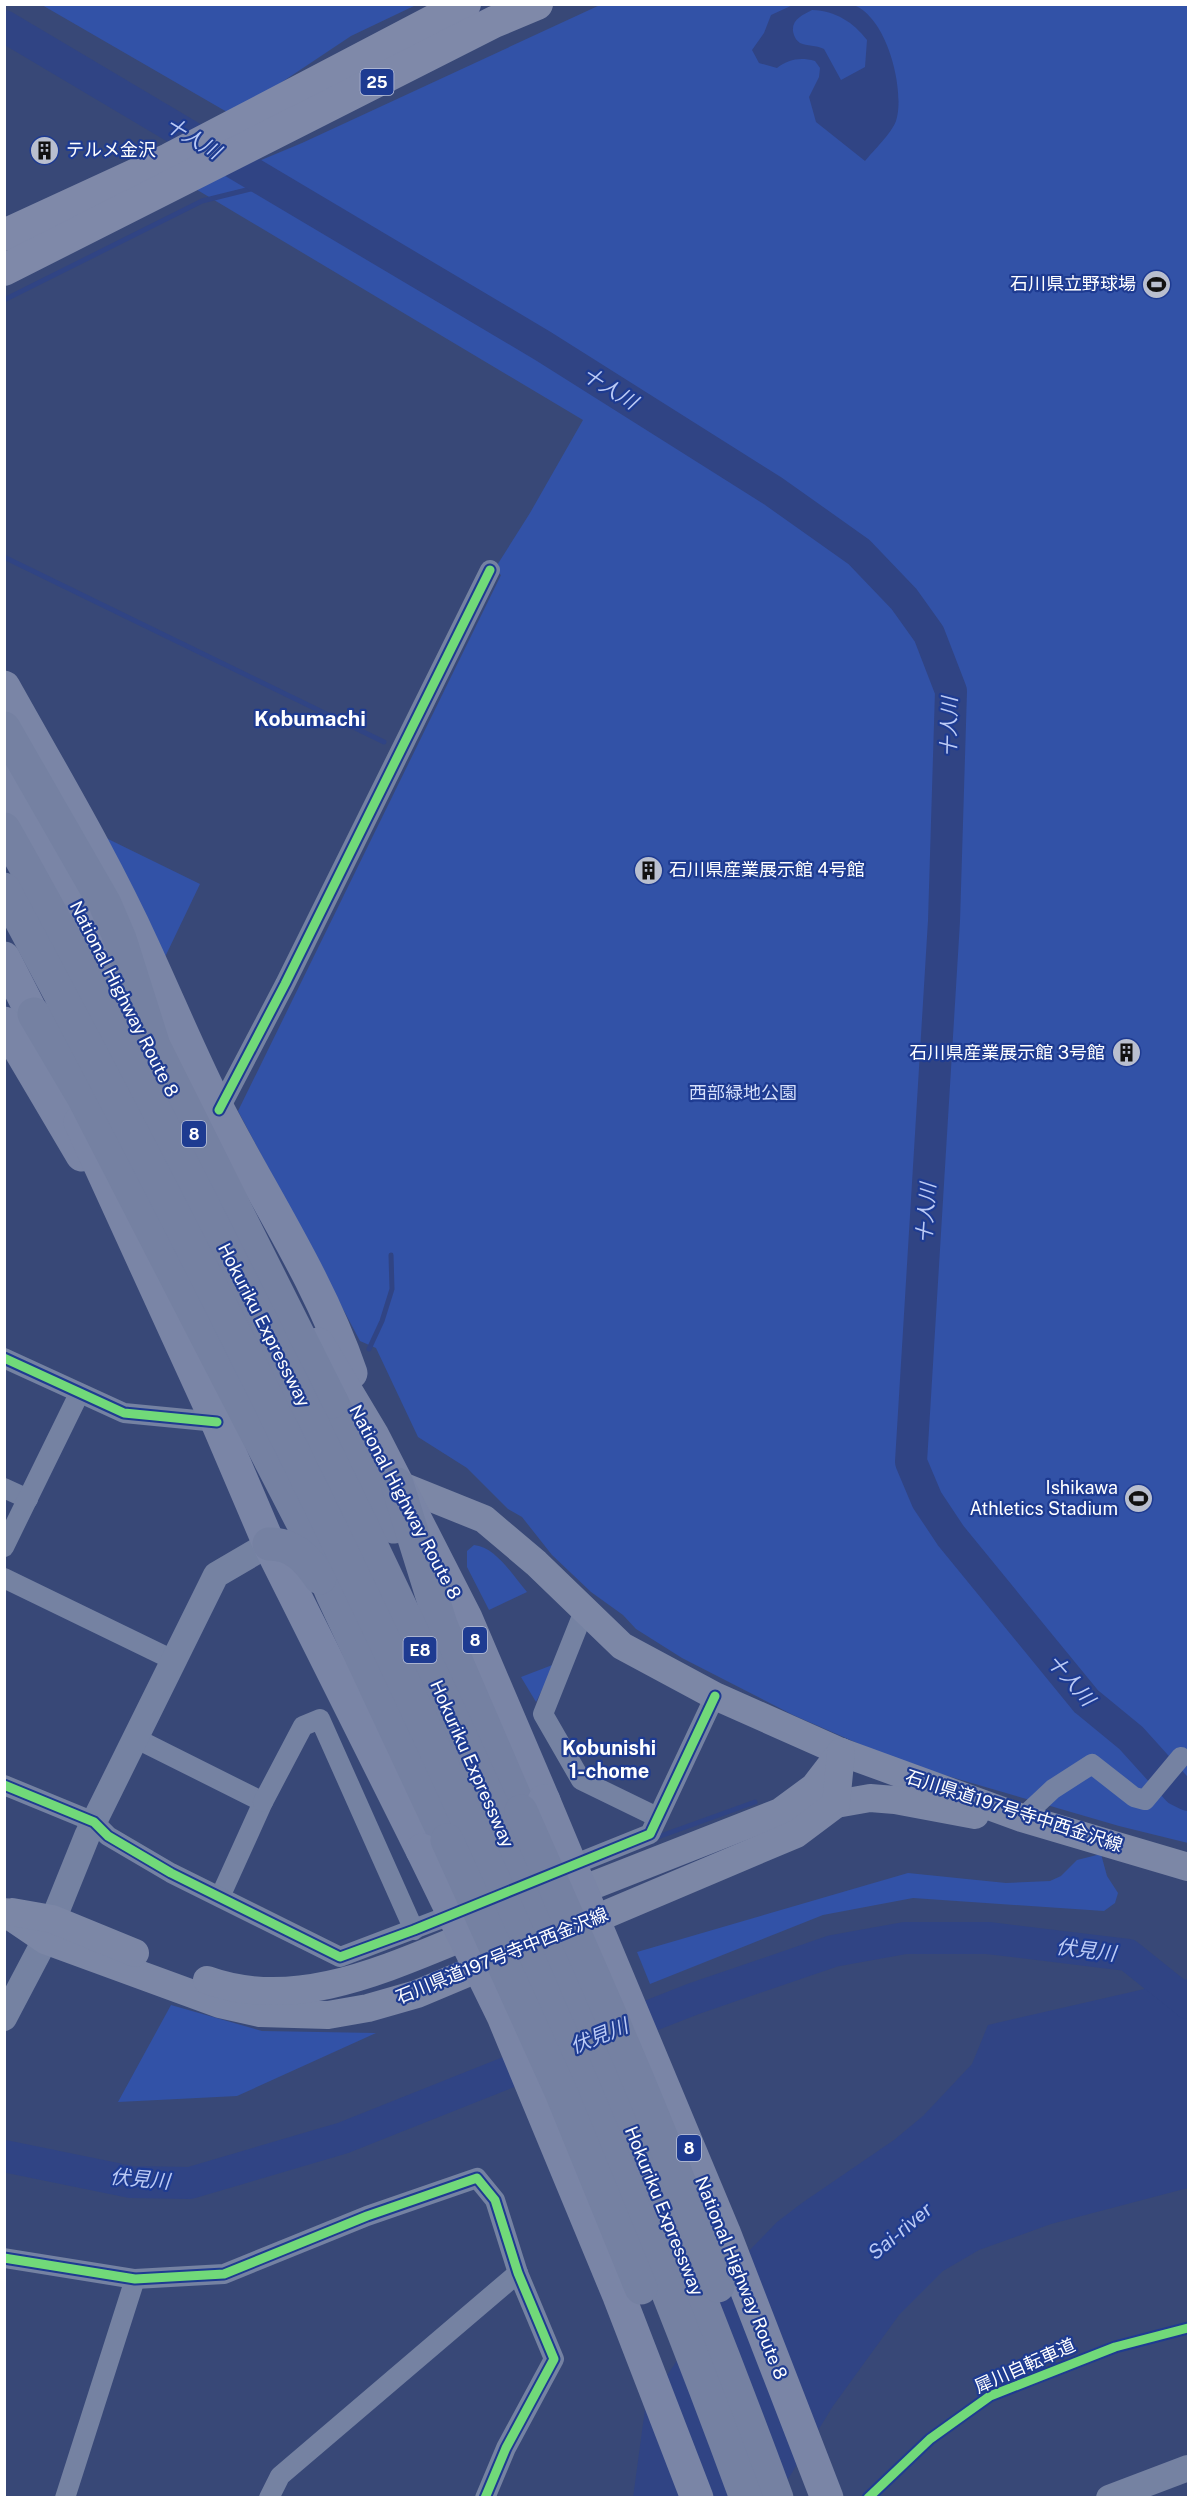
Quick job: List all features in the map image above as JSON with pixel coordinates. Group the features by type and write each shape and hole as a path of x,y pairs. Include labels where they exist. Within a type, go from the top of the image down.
{"highway":[{"path":"4,687 69,803 144,947 176,1022 219,1110 336,1328 373,1436"},
{"path":"4,728 105,904 120,939 154,1046 533,1806 634,2069 680,2180 791,2498"},
{"name":"National Highway Route 8","path":"4,776 108,960 153,1062 247,1228 373,1436 466,1618 533,1806 724,2232 827,2498"},
{"name":"Hokuriku Expressway","path":"4,829 130,1058 323,1444 452,1718 570,1983 666,2213 777,2498"},
{"name":"Hokuriku Expressway","path":"4,890 105,1077 197,1257 297,1459 432,1746 543,1992 638,2222 746,2498"},
{"path":"4,958 19,1018 124,1223 217,1422 269,1544 434,1845 561,2092 728,2498"},
{"path":"19,1018 88,1107 303,1524 619,2296 698,2498"},
{"path":"397,1484 441,1624"},
{"path":"269,1544 280,1544 306,1559 332,1594"}],"main road":[{"name":"25","path":"250,133 465,4"},
{"name":"25","path":"4,235 181,166 490,13 537,4"},
{"name":"25","path":"4,270 181,166"},
{"name":"石川県道197号寺中西金沢線","path":"397,1484 484,1519 536,1563 622,1646 715,1696 841,1752 1022,1818 1188,1867"},
{"name":"石川県道197号寺中西金沢線","path":"49,1930 227,1987 279,1992 331,1986 431,1950 780,1812 814,1787 841,1752"},
{"path":"841,1752 836,1804 870,1798 895,1800 969,1815 1022,1818"},
{"name":"石川県道197号寺中西金沢線","path":"4,1911 220,2004 260,2013 328,2015 368,2008 417,1994 796,1834 836,1804"}],"street":[{"path":"219,1110 300,954 490,570"},
{"path":"4,1358 124,1413 217,1422"},
{"path":"4,1547 79,1394"},
{"path":"4,1488 28,1499"},
{"path":"4,2018 49,1930 93,1822 216,1575 269,1544"},
{"path":"4,1578 173,1660"},
{"path":"584,1611 543,1714 581,1780 657,1817"},
{"path":"4,1785 93,1822 108,1836 171,1874 340,1957 414,1930 650,1834 715,1696"},
{"path":"220,1898 263,1802 303,1726 320,1719 414,1930"},
{"path":"135,1738 263,1802"},
{"path":"1022,1818 1053,1789 1092,1764 1134,1797 1145,1800 1181,1757"},
{"path":"4,2258 135,2279 224,2274 367,2216 477,2178 495,2200 518,2273 554,2359 506,2448 484,2498"},
{"path":"269,2498 280,2476 518,2273"},
{"path":"65,2498 135,2279"},
{"path":"1109,2498 1188,2468"}],"green space":[{"path":"42,5 416,5 351,36 273,88 227,112"},
{"name":"西部緑地公園","path":"600,5 1188,5 1188,1843 1119,1826 903,1763 793,1715 682,1658 636,1629 623,1615 591,1592 552,1555 522,1517 508,1509 467,1468 418,1437 376,1348 360,1341 238,1111 501,575 494,570 530,513 583,420 194,188 302,143"},
{"path":"104,837 200,884 165,957"},
{"path":"474,1545 490,1551 497,1557 527,1592 489,1610 467,1567 467,1551"},
{"path":"555,1664 536,1702 521,1677"},
{"path":"1101,1854 1107,1876 1118,1893 1115,1903 1104,1911 913,1898 823,1915 650,1984 637,1952 908,1873 1006,1883 1050,1881 1061,1876 1077,1860"},
{"path":"171,2005 262,2031 376,2033 237,2096 118,2102"}],"water":[{"path":"843,3 863,10 874,21 890,54 898,91 898,107 894,126 865,161 816,122 809,97 819,77 820,68 815,61 795,60 777,68 759,63 752,50 764,33 771,15 795,4","holes":["812,10 843,19 867,40 865,67 841,80 824,49 800,43 794,35 793,26 797,19"]},
{"name":"Sai-river","path":"1188,1979 1188,2188 1051,2224 979,2250 943,2271 899,2315 833,2406 777,2497 633,2498 645,2409 749,2251 777,2222 894,2140 923,2116 972,2064 988,2025"}],"waterway":[{"name":"十人川","path":"4,26 543,346 773,491 859,552 904,599 929,634 951,691 944,921 911,1462 927,1500 951,1536 1086,1701 1131,1738 1178,1790 1188,1795"},
{"path":"4,300 202,201 271,184"},
{"path":"4,557 384,742"},
{"path":"369,1349 382,1321 392,1289 391,1255"},
{"path":"655,1838 755,1802"},
{"name":"伏見川","path":"612,2031 693,1999 833,1951 905,1938 988,1938 1128,1955 1188,2003"},
{"name":"伏見川","path":"4,2156 131,2182 190,2183 343,2138 549,2056"}],"cycle path":[{"path":"219,1110 285,984 490,570"},
{"path":"4,1358 124,1413 217,1422"},
{"path":"4,1785 94,1822 108,1836 171,1873 340,1957 414,1930 650,1834 715,1696"},
{"path":"4,2258 135,2279 224,2274 367,2216 477,2178 495,2200 518,2273 554,2359 506,2448 485,2498"},
{"name":"犀川自転車道","path":"868,2498 930,2439 990,2396 1115,2347 1188,2328"}],"place":[{"name":"テルメ金沢","path":"45,150"},
{"name":"石川県立野球場","path":"1157,284"},
{"name":"石川県産業展示館 4号館","path":"648,870"},
{"name":"石川県産業展示館 3号館","path":"1126,1053"},
{"name":"Ishikawa Athletics Stadium","path":"1139,1498"}],"district":[{"name":"Kobumachi","path":"310,719"},
{"name":"Kobunishi 1-chome","path":"609,1760"}]}
